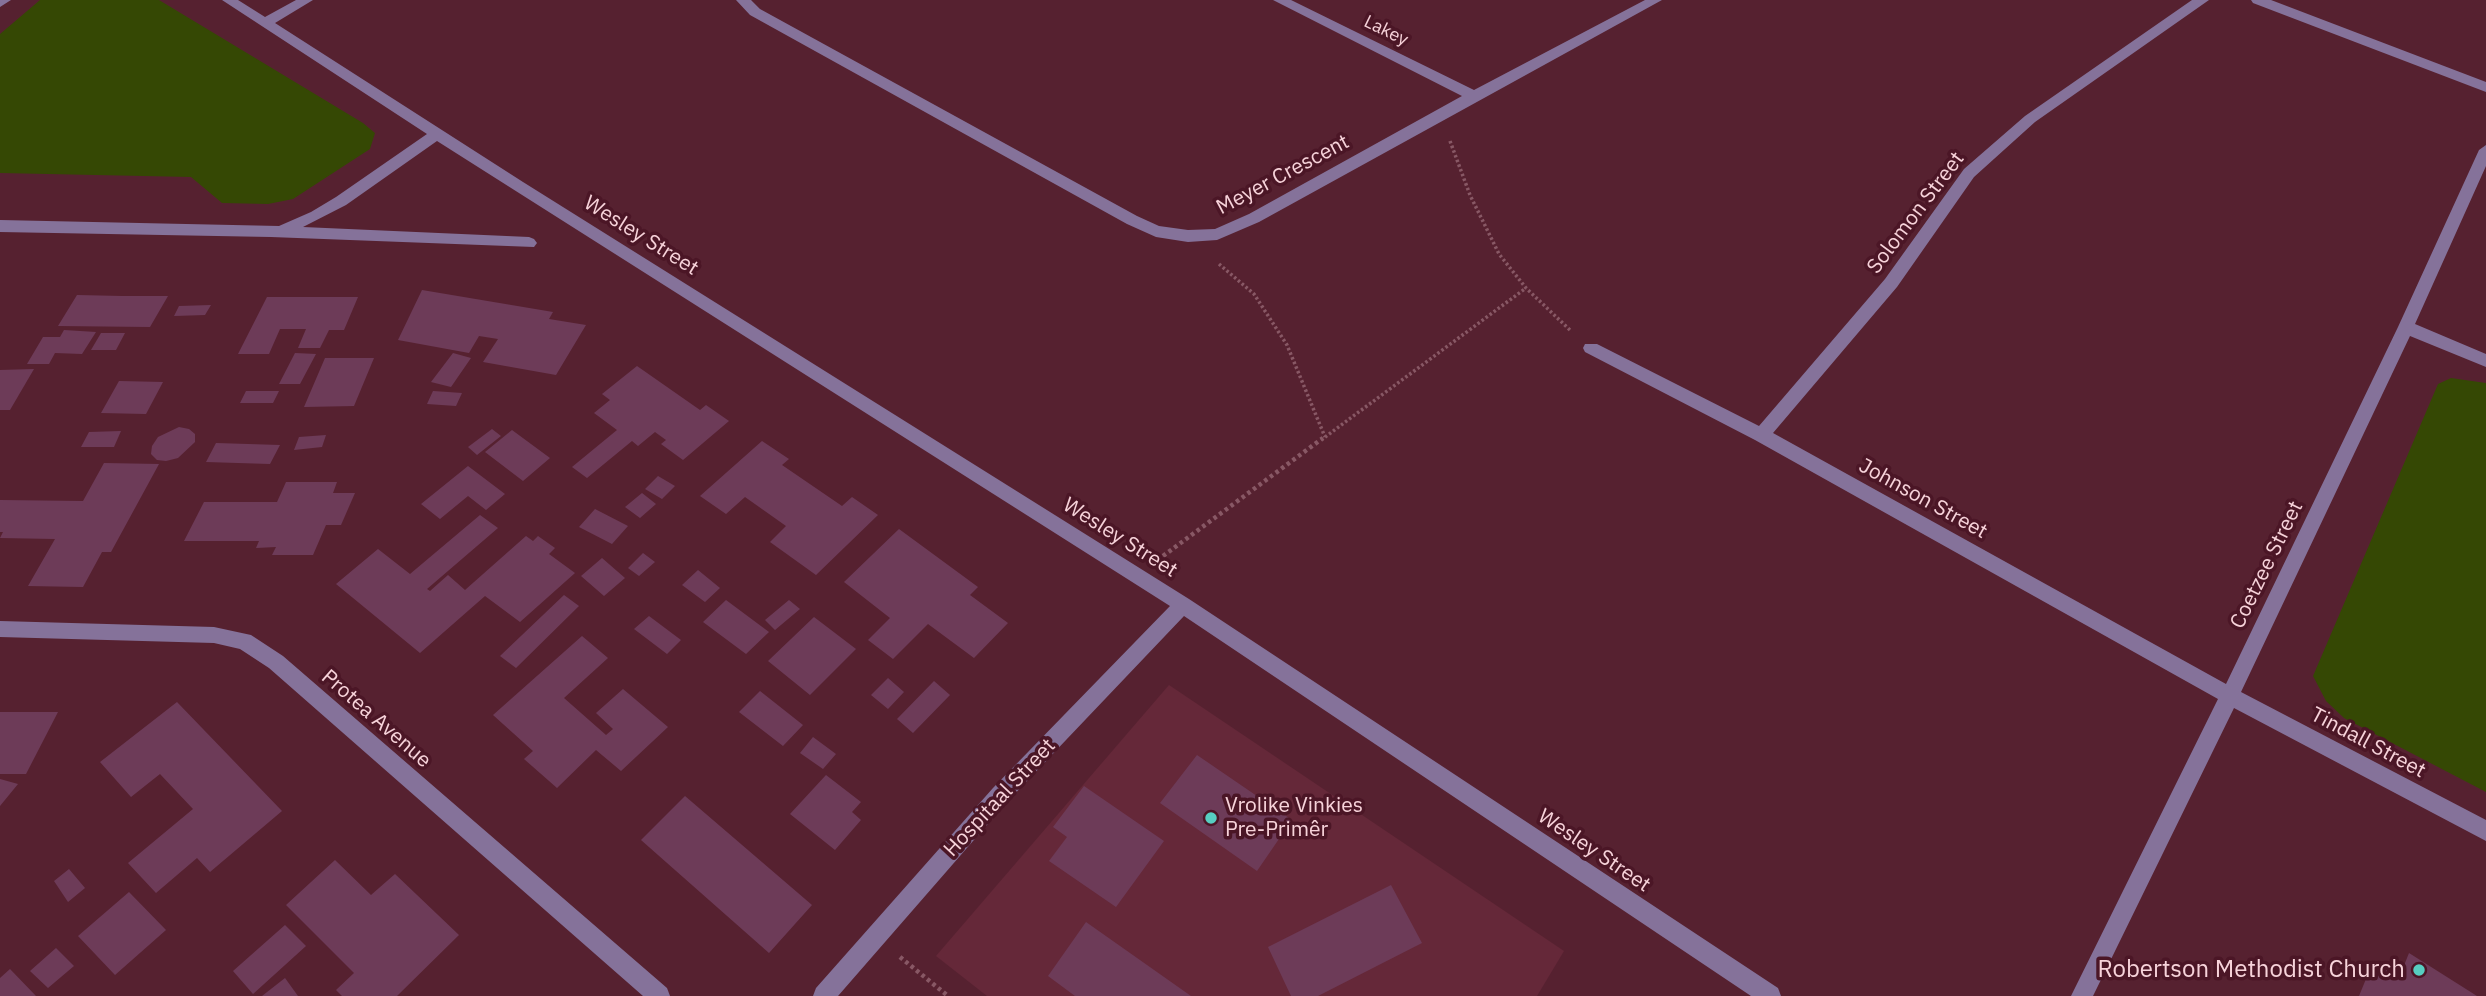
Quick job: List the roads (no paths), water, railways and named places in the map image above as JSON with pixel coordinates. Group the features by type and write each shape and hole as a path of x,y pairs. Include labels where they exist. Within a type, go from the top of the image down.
{"street":[{"name":"Wesley Street","path":"229,0 1183,605 1770,996"},
{"path":"266,22 306,0"},
{"name":"Meyer Crescent","path":"743,0 755,12 1132,220 1156,231 1188,236 1217,234 1254,218 1440,114 1655,0"},
{"name":"Lakey","path":"1280,0 1474,96"},
{"name":"Solomon Street","path":"1761,435 1891,283 1969,173 2030,120 2178,14 2202,0"},
{"path":"2258,0 2486,87"},
{"path":"271,231 297,224 324,211 437,134"},
{"name":"Coetzee Street","path":"2081,996 2230,696 2406,327 2486,150"},
{"path":"0,226 271,231 529,243"},
{"path":"2406,327 2486,361"},
{"name":"Johnson Street","path":"1591,348 1761,435 2230,696"},
{"name":"Hospitaal Street","path":"824,996 1000,795 1183,605"},
{"name":"Protea Avenue","path":"0,629 214,635 244,641 276,662 659,996"},
{"name":"Tindall Street","path":"2230,696 2486,831"}],"place":[{"name":"Vrolike Vinkies Pre-Primêr","path":"1211,818"},
{"name":"Robertson Methodist Church","path":"2419,970"}]}
